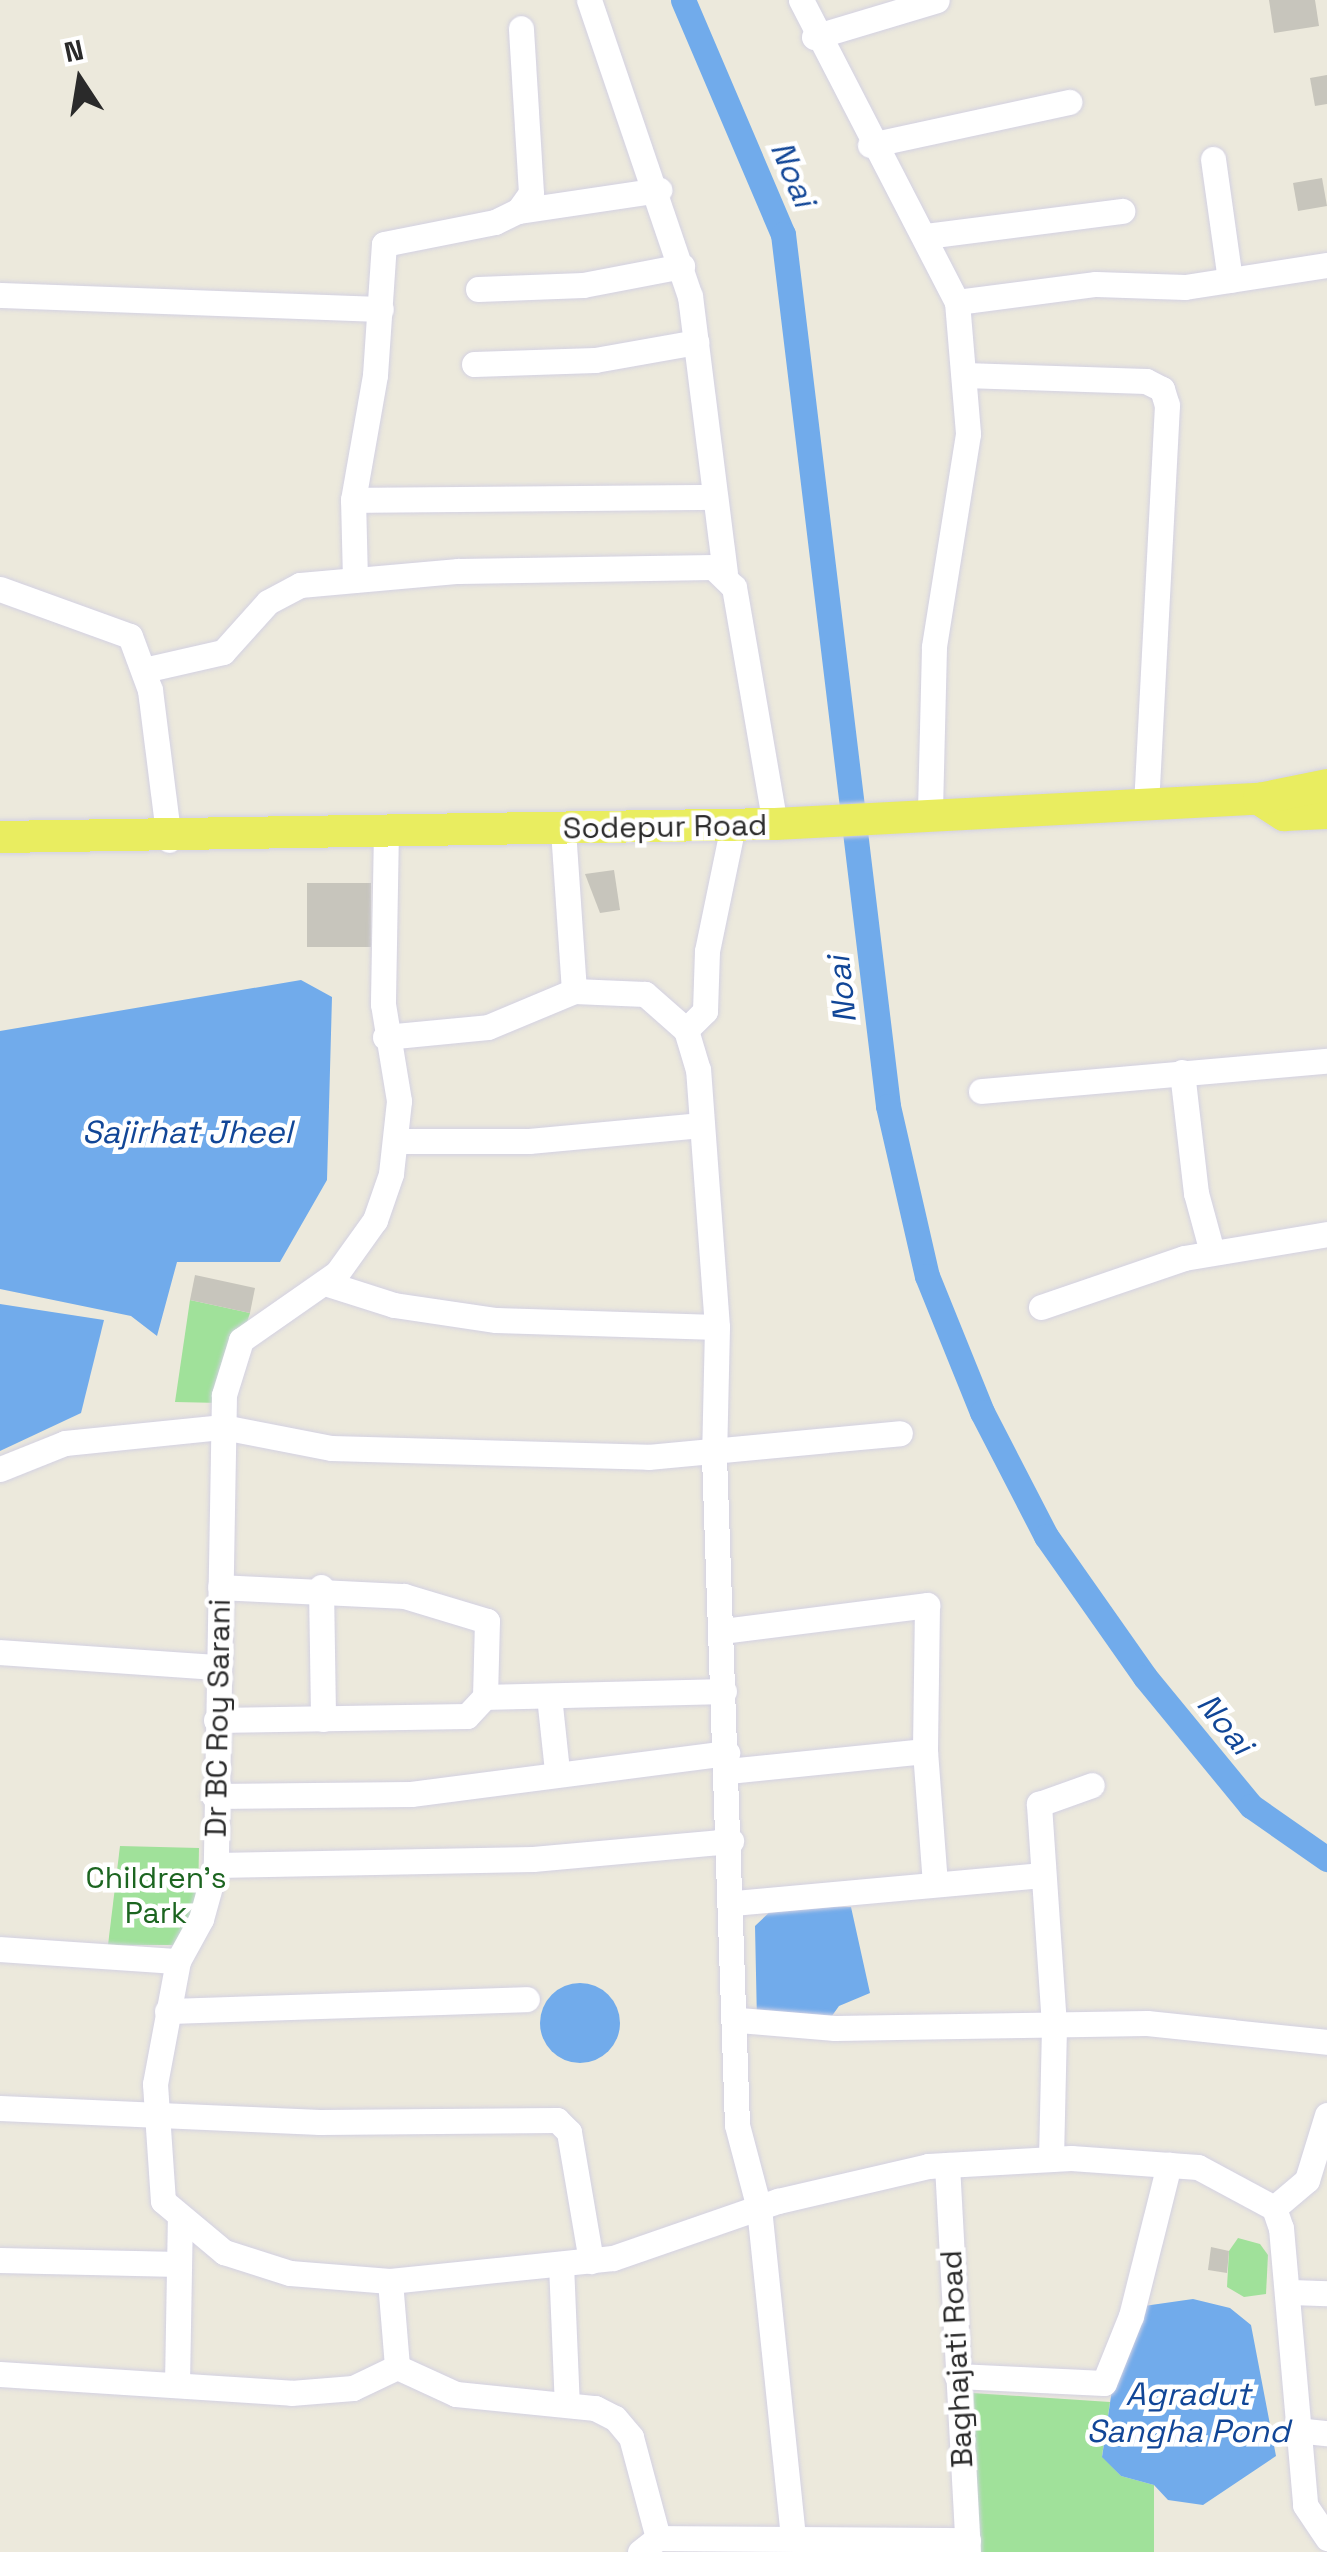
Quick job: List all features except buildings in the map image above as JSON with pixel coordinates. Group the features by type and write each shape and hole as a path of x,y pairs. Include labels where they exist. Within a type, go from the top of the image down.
{"main road":[{"name":"Sodepur Road","path":"0,837 170,840 386,829 733,826 1146,801 1259,799 1327,785"},
{"path":"1259,799 1284,815 1327,813"}],"street":[{"path":"590,0 659,190 682,266 696,342 725,573 791,823"},
{"path":"801,0 814,36 870,145 926,236 957,302 968,434 934,648 918,814"},
{"path":"814,36 938,0"},
{"path":"518,212 530,193 533,164 521,28"},
{"path":"870,145 1068,102"},
{"path":"1213,159 1230,280"},
{"path":"356,580 353,500 389,239 518,212 659,190"},
{"path":"926,236 1122,212"},
{"path":"957,302 1096,284 1230,280 1327,265"},
{"path":"478,288 583,285 682,266"},
{"path":"0,295 381,309"},
{"path":"474,364 595,360 696,342"},
{"path":"964,375 1146,381 1162,389 1167,405 1146,801"},
{"path":"353,500 715,497"},
{"path":"144,670 223,652 280,592 356,580 458,571 725,573"},
{"path":"0,589 130,636 144,670 170,840"},
{"path":"686,1030 704,1011 707,951 733,826"},
{"name":"Dr BC Roy Sarani","path":"386,829 384,1038 399,1101 395,1141 375,1220 325,1283 241,1340 223,1426 214,1796 216,1865 202,1919 178,1961 167,2011 154,2118 163,2201 180,2220 224,2252 290,2273 390,2281 591,2261 759,2208 947,2165 1051,2159 1198,2167 1274,2208"},
{"path":"564,829 574,991"},
{"path":"384,1038 488,1027 574,991 645,994 686,1030 698,1070 717,1327 714,1456 734,1903 737,2125 759,2208 794,2536"},
{"path":"981,1091 1327,1061"},
{"path":"1182,1072 1193,1175 1212,1252"},
{"path":"395,1141 529,1140 701,1125"},
{"path":"1040,1307 1212,1252 1327,1234"},
{"path":"325,1283 394,1305 496,1320 717,1327"},
{"path":"0,1469 65,1443 223,1426 332,1448 714,1456 900,1433"},
{"path":"320,1586 323,1719"},
{"path":"220,1587 320,1586 404,1596 487,1621 486,1697"},
{"path":"722,1630 927,1606 925,1751 935,1884"},
{"path":"0,1652 217,1667"},
{"path":"216,1720 467,1716 486,1697 724,1691"},
{"path":"549,1696 556,1772"},
{"path":"214,1796 411,1794 556,1772 925,1751"},
{"path":"1051,2159 1054,2025 1039,1804 1092,1784"},
{"path":"216,1865 533,1859 731,1841"},
{"path":"734,1903 1041,1875"},
{"path":"0,1949 178,1961"},
{"path":"167,2011 527,1999"},
{"path":"738,2020 835,2028 1147,2022 1327,2042"},
{"path":"0,2108 154,2118 557,2120 569,2132 591,2261"},
{"path":"1327,2116 1317,2180 1274,2208 1291,2292 1296,2430 1305,2505 1327,2538"},
{"name":"Baghajati Road","path":"947,2165 968,2546"},
{"path":"958,2376 1104,2383 1131,2316 1168,2165"},
{"path":"177,2384 180,2220"},
{"path":"0,2260 179,2264"},
{"path":"561,2264 568,2405"},
{"path":"390,2281 397,2367"},
{"path":"1291,2292 1327,2293"},
{"path":"0,2374 325,2392 397,2367 456,2394 595,2408 632,2437 649,2545 794,2536 968,2546"},
{"path":"1296,2430 1327,2433"}],"green space":[{"path":"190,1300 250,1313 221,1403 175,1402"},
{"name":"Children's Park","path":"120,1846 199,1848 198,1901 176,1945 108,1945"},
{"path":"1238,2238 1260,2244 1268,2255 1266,2294 1244,2297 1227,2287 1229,2251"},
{"path":"958,2392 1110,2402 1102,2456 1121,2476 1154,2485 1154,2552 968,2552"}],"water":[{"name":"Sajirhat Jheel","path":"301,980 332,997 327,1180 280,1262 177,1262 157,1336 131,1316 0,1289 0,1031"},
{"path":"0,1304 104,1320 81,1413 0,1451"},
{"path":"777,1905 851,1907 870,1993 839,2006 824,2027 757,2022 755,1926"},
{"path":"580,1983 595,1986 608,1995 617,2008 617,2038 608,2051 595,2060 580,2063 565,2060 552,2051 543,2038 540,2023 543,2008 552,1995 565,1986"},
{"name":"Agradut Sangha Pond","path":"1193,2299 1230,2308 1251,2325 1276,2456 1203,2505 1168,2500 1154,2485 1121,2476 1102,2457 1114,2376 1144,2306"}],"waterway":[{"name":"Noai","path":"683,0 783,234 888,1106 927,1276 982,1412 1046,1536 1145,1677 1251,1806 1327,1859"}]}
